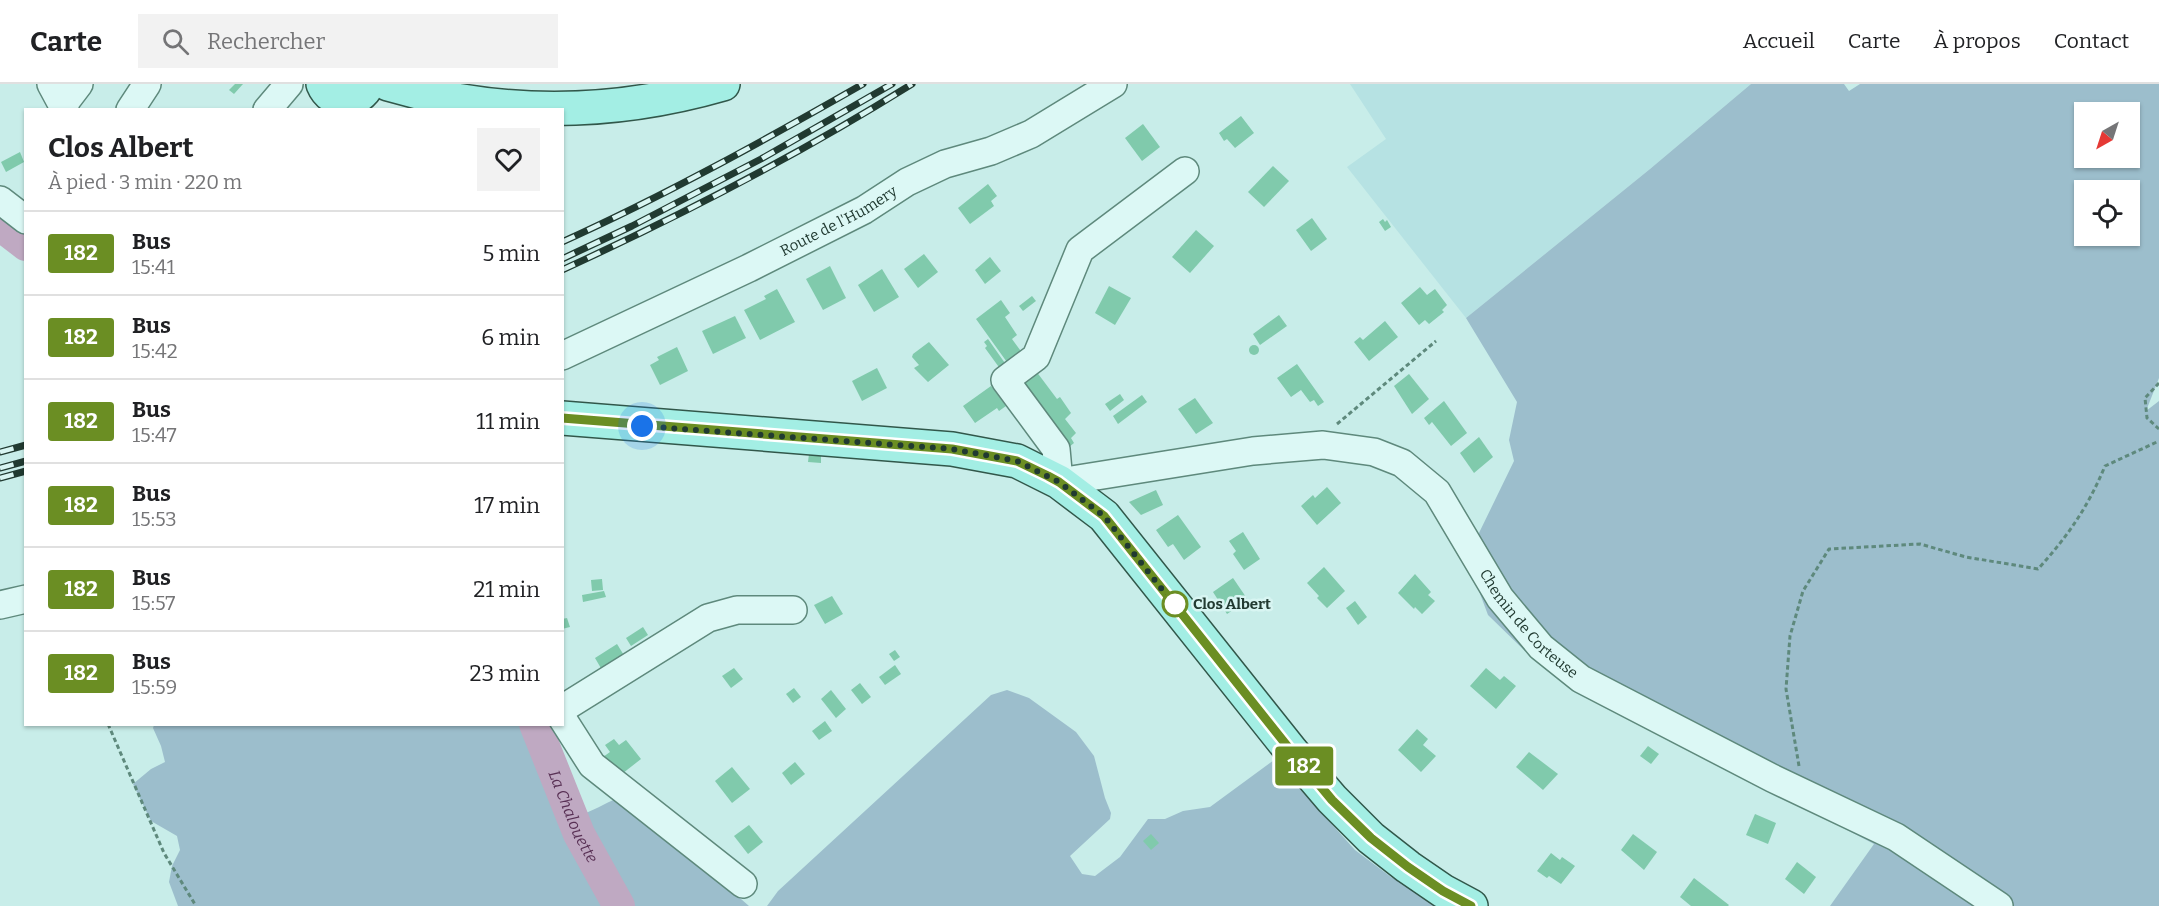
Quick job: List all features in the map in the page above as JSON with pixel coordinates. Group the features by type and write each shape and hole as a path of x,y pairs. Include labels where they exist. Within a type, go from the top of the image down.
{"main road":[{"path":"564,108 598,108 688,94 723,84"},
{"path":"353,95 517,108"},
{"path":"564,418 952,449 1017,461 1059,482 1104,516 1332,800 1371,838 1408,867 1443,891 1471,906"}],"street":[{"path":"60,100 79,84"},
{"path":"131,108 147,84"},
{"path":"269,108 289,84"},
{"name":"Route de l'Humery","path":"564,355 749,268 864,210 907,182 945,164 991,151 1031,134 1113,84"},
{"path":"1059,482 1056,449 1005,381 1036,357 1080,250 1185,171"},
{"path":"0,200 24,218"},
{"name":"Chemin de Corteuse","path":"1059,482 1253,451 1323,445 1374,452 1402,463 1437,492 1500,598 1541,647 1581,679 1806,794 1896,837 1999,906"},
{"path":"0,605 24,599"},
{"path":"564,708 708,618 736,610 793,610"},
{"path":"564,721 592,765 742,884"}],"path":[{"path":"1323,445 1337,424 1436,341"},
{"path":"2159,383 2145,398 2147,418 2159,429"},
{"path":"1806,794 1795,747 1786,689 1790,636 1803,591 1829,549 1920,544 1966,557 2038,569 2060,544 2091,499 2105,466 2159,441"},
{"path":"109,726 164,853 195,906"}],"shaded area":[{"path":"1350,84 1751,84 1466,318 1347,167 1386,139"},
{"path":"1751,84 1844,84 1849,91 1860,84 2159,84 2159,378 2146,411 2159,401 2159,906 1830,906 1874,844 1595,698 1525,651 1488,615 1476,583 1478,535 1514,461 1509,440 1517,402 1466,318"},
{"path":"1007,690 1029,698 1076,732 1094,756 1111,813 1110,819 1070,856 1082,874 1095,876 1120,857 1148,819 1165,819 1183,811 1210,807 1274,760 1355,850 1391,877 1446,906 767,906 778,891 991,695"},
{"path":"154,726 546,726 583,814 623,796 749,906 178,906 169,882 172,866 180,850 177,836 151,821 133,784 151,769 165,762"}],"building":[{"path":"235,84 243,84 234,94 229,90"},
{"path":"1241,116 1254,133 1235,148 1227,139 1224,141 1219,133"},
{"path":"1143,124 1160,147 1142,161 1125,138"},
{"path":"20,152 24,162 6,172 1,162"},
{"path":"1273,166 1289,181 1264,207 1248,192"},
{"path":"988,184 997,196 991,201 994,206 970,224 958,208"},
{"path":"1312,218 1327,239 1311,251 1296,230"},
{"path":"1383,219 1385,222 1387,220 1391,227 1385,231 1379,222"},
{"path":"1196,230 1214,246 1190,273 1172,257"},
{"path":"924,254 938,272 918,288 904,269"},
{"path":"990,257 1001,271 985,284 975,270"},
{"path":"830,266 846,298 823,310 806,279"},
{"path":"882,269 899,297 874,312 858,285"},
{"path":"1109,286 1131,298 1115,325 1095,313"},
{"path":"1420,287 1427,295 1435,289 1447,305 1442,310 1444,312 1429,324 1425,320 1419,325 1401,303"},
{"path":"777,289 795,322 760,340 744,310 766,299 764,296"},
{"path":"1032,296 1036,301 1023,311 1019,306"},
{"path":"1001,300 1010,313 1005,317 1017,335 1012,339 1023,354 1009,365 976,319"},
{"path":"1279,315 1287,326 1260,345 1253,334"},
{"path":"735,316 746,338 713,354 702,331"},
{"path":"1385,321 1398,337 1369,361 1354,342 1360,337 1363,340"},
{"path":"988,339 1007,366 1001,370 985,348 987,346 984,342"},
{"path":"929,342 949,365 928,382 914,368 919,365 912,357"},
{"path":"1254,345 1259,350 1254,355 1249,350"},
{"path":"677,347 688,371 660,385 650,365 659,360 657,357"},
{"path":"1297,364 1324,402 1318,406 1314,400 1310,402 1301,390 1291,397 1277,378"},
{"path":"877,368 887,388 862,401 852,381"},
{"path":"1036,371 1071,413 1065,419 1076,433 1071,438 1074,443 1069,447 1021,381"},
{"path":"1409,374 1429,399 1412,414 1394,386"},
{"path":"991,386 1006,406 999,411 997,408 975,423 963,406"},
{"path":"1120,394 1124,400 1110,411 1105,404"},
{"path":"1142,395 1147,402 1118,424 1113,416"},
{"path":"1195,398 1213,423 1196,434 1178,409"},
{"path":"1444,401 1467,433 1451,446 1432,422 1429,425 1424,418"},
{"path":"1479,437 1493,457 1474,473 1460,453"},
{"path":"809,454 821,455 821,463 808,462"},
{"path":"1327,487 1341,503 1317,525 1301,506 1313,495 1315,498"},
{"path":"1156,490 1163,505 1141,515 1129,502"},
{"path":"1178,515 1201,547 1184,560 1173,544 1168,547 1156,530"},
{"path":"1243,532 1260,559 1244,570 1233,554 1236,551 1229,541"},
{"path":"1324,567 1345,591 1327,608 1307,583"},
{"path":"1415,574 1431,592 1428,595 1435,601 1422,614 1398,593"},
{"path":"1233,578 1248,600 1227,614 1213,592"},
{"path":"602,579 603,590 592,591 591,580"},
{"path":"604,591 606,597 583,602 582,595"},
{"path":"832,596 843,614 825,624 814,605"},
{"path":"1355,601 1367,617 1358,625 1346,608"},
{"path":"567,618 570,627 564,628 564,619"},
{"path":"643,627 648,635 631,646 626,638"},
{"path":"617,644 625,657 602,670 595,658"},
{"path":"895,650 900,657 894,661 889,654"},
{"path":"895,665 901,674 885,685 879,677"},
{"path":"734,668 743,679 731,688 722,676"},
{"path":"1486,668 1500,680 1504,676 1516,686 1496,709 1470,686"},
{"path":"860,683 871,697 862,704 851,690"},
{"path":"794,688 801,697 793,703 786,694"},
{"path":"831,690 846,709 836,718 821,699"},
{"path":"825,721 832,731 819,740 812,731"},
{"path":"1417,729 1428,739 1423,745 1436,756 1421,772 1398,750"},
{"path":"614,739 619,745 626,740 641,759 618,777 603,757 610,752 605,745"},
{"path":"1648,746 1659,754 1651,764 1640,756"},
{"path":"1529,752 1558,774 1543,790 1516,767"},
{"path":"795,762 805,774 791,785 782,773"},
{"path":"732,767 750,789 732,803 715,781"},
{"path":"1755,814 1776,823 1768,844 1746,835"},
{"path":"749,825 763,842 748,854 734,836"},
{"path":"1151,834 1159,843 1151,850 1143,841"},
{"path":"1633,834 1657,852 1644,870 1621,850"},
{"path":"1551,853 1560,860 1562,857 1575,866 1561,884 1537,871"},
{"path":"1797,862 1816,877 1804,894 1785,879"},
{"path":"1694,878 1729,905 1691,906 1680,897"}],"waterway":[{"name":"La Chalouette","path":"0,225 24,243"},
{"name":"La Chalouette","path":"536,726 579,834 619,906"}],"railway":[{"path":"564,241 715,166 863,84"},
{"path":"564,258 632,226 761,159 892,84"},
{"path":"564,269 740,183 912,84"},
{"path":"0,452 24,446"},
{"path":"0,468 24,462"},
{"path":"0,478 24,472"}],"bus line":[{"name":"182","path":"564,418 952,449 1017,461 1037,470 1059,482 1104,516 1332,800 1371,838 1408,867 1443,891 1471,906"}],"place":[{"name":"Clos Albert","path":"1175,604"}],"route":[{"path":"642,426 952,449 1017,461 1059,482 1104,516 1176,607 1175,604"}]}
